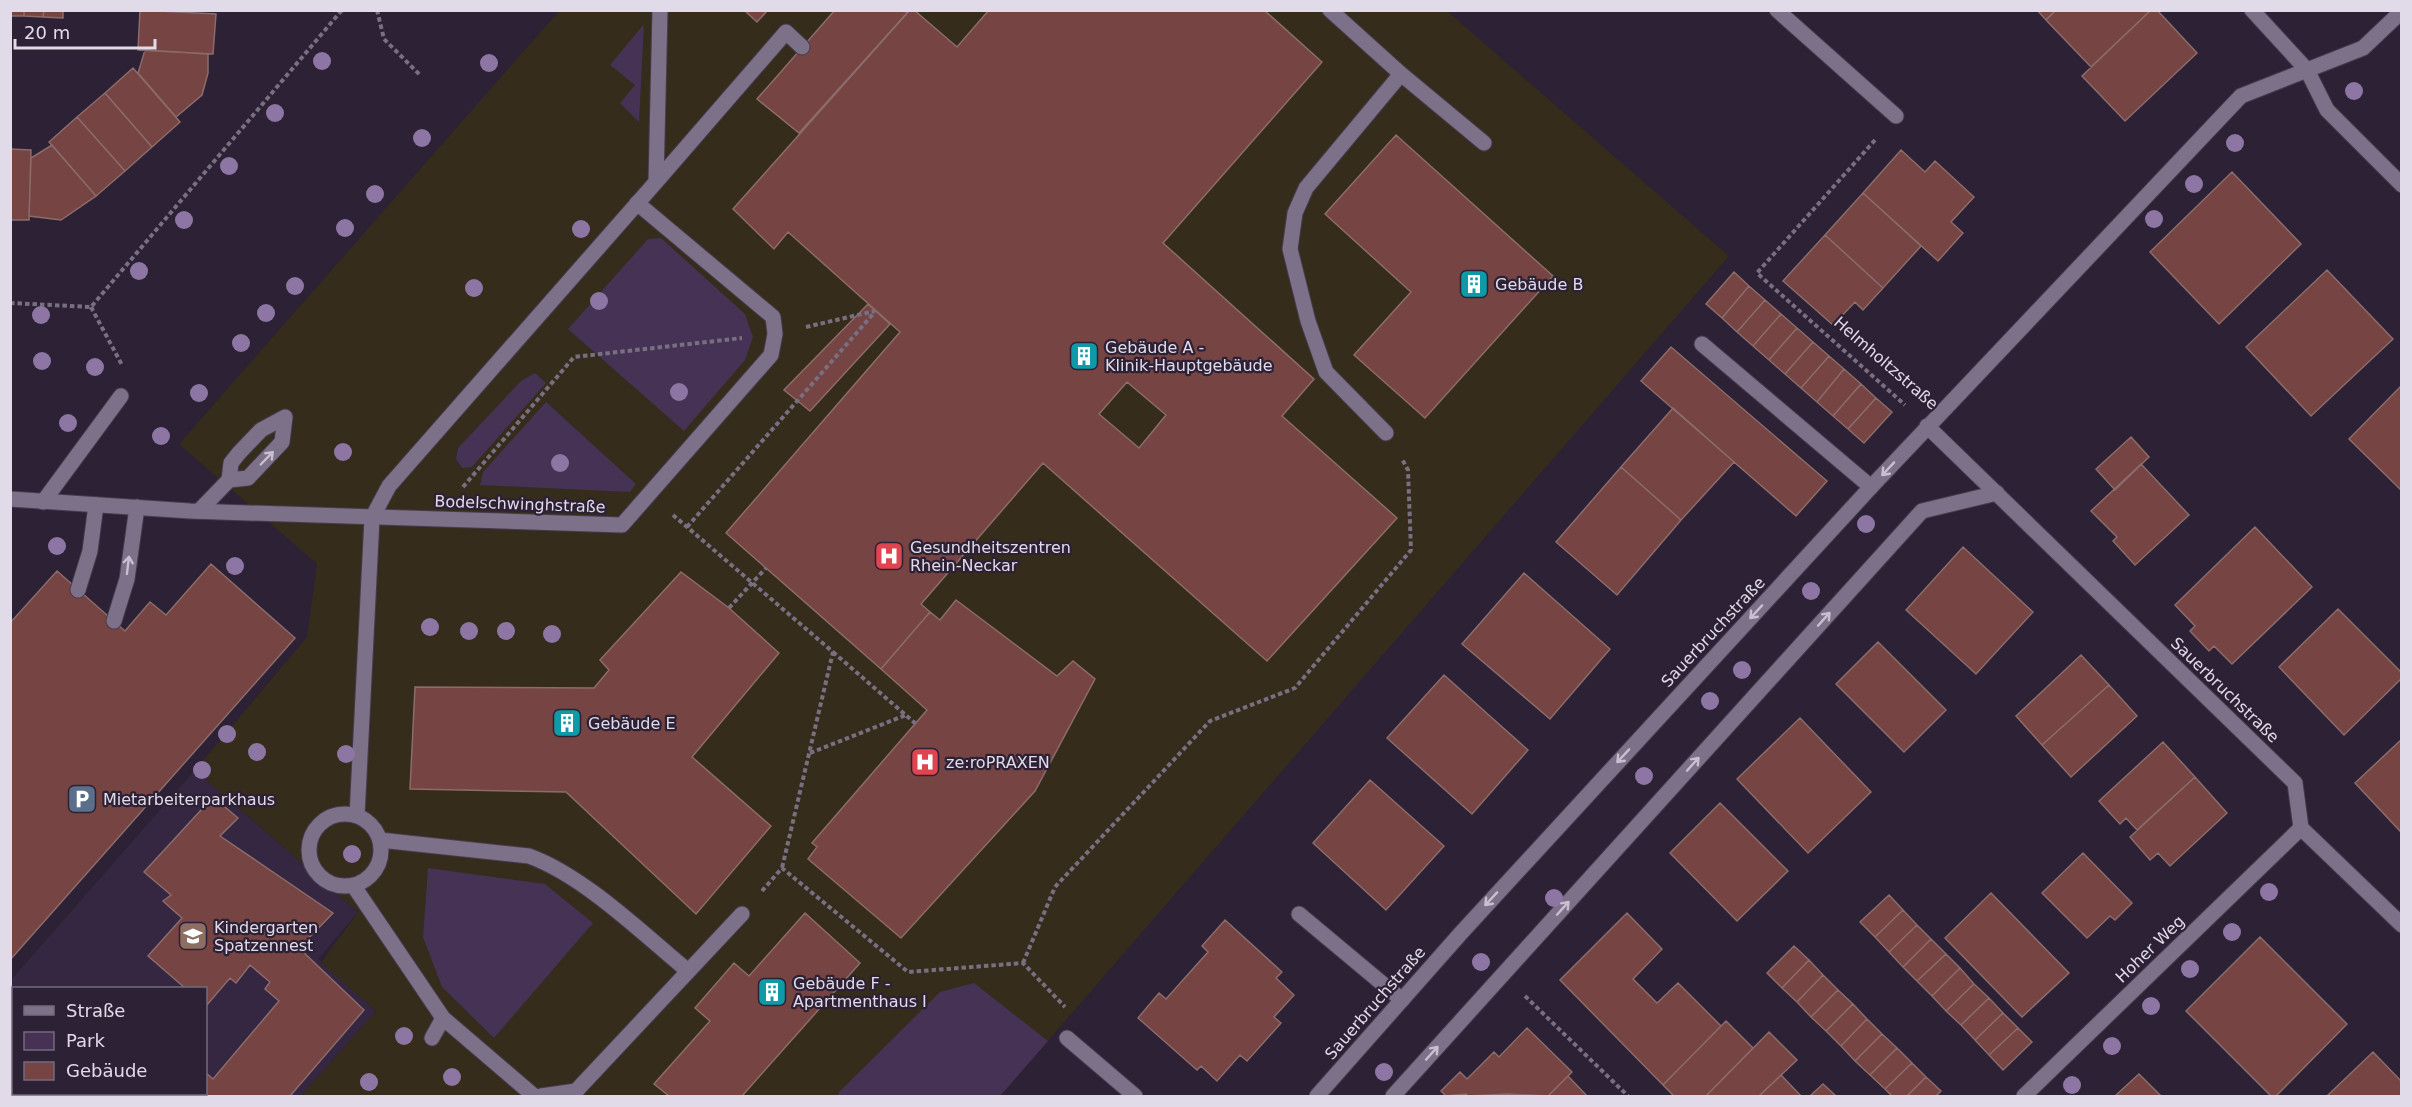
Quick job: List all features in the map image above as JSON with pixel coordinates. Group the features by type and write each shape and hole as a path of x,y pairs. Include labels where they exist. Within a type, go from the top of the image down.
{"street":[{"path":"656,182 660,10"},
{"path":"1330,10 1401,74 1484,143"},
{"path":"1777,10 1896,116"},
{"path":"2252,10 2307,70 2327,110 2402,185"},
{"name":"Helmholtzstraße","path":"1928,426 2241,96 2363,48 2402,11"},
{"path":"357,816 372,518 389,486 786,32 802,47"},
{"path":"1386,433 1326,372 1308,321 1290,249 1296,213 1306,188 1401,74"},
{"path":"637,203 773,317 775,334"},
{"name":"Bodelschwinghstraße","path":"10,500 199,511 622,525 771,355 775,334"},
{"path":"1702,344 1871,488"},
{"path":"43,502 121,396"},
{"name":"Sauerbruchstraße","path":"1317,1096 1402,1000 1928,426 2295,783 2301,828"},
{"path":"199,511 229,480"},
{"path":"1393,1096 1922,511 1997,493"},
{"path":"78,590 90,551 96,505"},
{"path":"114,621 127,579 136,507"},
{"path":"345,814 357,816 375,830 380,840 379,863 373,873 353,885 341,886 320,876 310,855 310,843 323,822 345,814"},
{"path":"2301,828 2402,925"},
{"name":"Hoher Weg","path":"2024,1096 2301,828"},
{"path":"380,840 529,856 548,863 584,886 688,971"},
{"path":"353,885 443,1018 534,1096"},
{"path":"541,1096 576,1090 742,914"},
{"path":"1299,914 1402,1000"},
{"path":"432,1038 443,1018"},
{"path":"1067,1038 1135,1096"}],"path":[{"path":"91,307 342,10"},
{"path":"377,10 384,39 420,75"},
{"name":"Helmholtzstraße","path":"1896,116 1757,273 1928,426"},
{"path":"10,303 91,307"},
{"path":"91,307 127,374"},
{"path":"435,520 574,357 775,334 875,311 687,527"},
{"path":"1023,963 1055,887 1202,729 1210,721 1295,688 1411,550 1408,470 1386,433"},
{"path":"649,495 916,724"},
{"path":"729,608 766,568"},
{"path":"742,914 782,868 833,652"},
{"path":"809,753 906,714"},
{"path":"782,868 908,972 1023,963"},
{"path":"1023,963 1072,1014 1067,1038"},
{"path":"1503,974 1628,1096"}],"shaded area":[{"name":"Gesundheitszentren Rhein-Neckar","path":"559,11 1447,11 1729,256 1000,1096 301,1096 376,1011 321,963 358,912 195,770 307,637 317,564 179,444"},
{"name":"Kindergarten Spatzennest","path":"195,770 358,912 318,959 376,1011 301,1096 13,1096 207,1095 207,987 12,987 12,1038 11,980"}],"green space":[{"path":"644,24 639,122 620,103 635,85 610,65"},
{"path":"661,238 745,314 753,337 745,360 684,431 568,329 648,239"},
{"path":"535,373 546,383 472,467 462,468 456,459 458,448 521,381"},
{"path":"546,402 636,484 630,492 480,485 483,472"},
{"path":"428,868 545,884 593,923 494,1038 442,987 423,937"},
{"path":"974,983 1048,1041 1000,1096 838,1096 839,1092 940,992"}],"building":[{"path":"10,10 24,10 24,16 10,16"},
{"path":"24,10 44,10 43,17 24,16"},
{"path":"44,10 63,10 63,18 43,17"},
{"path":"140,10 216,14 213,54 138,50"},
{"path":"744,10 768,10 757,22"},
{"path":"835,10 904,10 907,13 799,133 757,99"},
{"name":"Gebäude A - Klinik-Hauptgebäude","path":"910,10 914,10 957,47 989,10 1264,10 1322,62 1163,243 1314,379 1282,416 1397,518 1267,661 1043,463 921,604 930,612 881,669 726,533 900,332 788,232 774,249 733,209","holes":["1127,382 1166,415 1139,448 1099,414"]},
{"path":"2037,10 2056,10 2046,20"},
{"path":"2056,10 2151,10 2091,67 2046,20"},
{"path":"2151,10 2157,10 2197,53 2125,121 2082,76"},
{"path":"145,50 208,54 208,73 202,95 176,117 138,73"},
{"path":"133,68 180,122 152,147 105,93"},
{"path":"105,93 152,147 125,171 77,117"},
{"path":"77,117 125,171 96,196 49,142"},
{"name":"Gebäude B","path":"1396,135 1553,276 1425,418 1354,355 1411,292 1325,214"},
{"path":"52,145 96,196 61,220 29,216 31,158"},
{"path":"10,149 31,150 29,220 10,220"},
{"path":"1901,150 1925,172 1935,161 1974,197 1951,222 1963,233 1938,261 1863,193"},
{"path":"2232,172 2301,244 2219,324 2150,252"},
{"path":"1863,193 1921,246 1883,288 1825,235"},
{"path":"1825,235 1883,288 1863,310 1855,302 1833,325 1783,281"},
{"path":"2327,270 2393,339 2311,416 2246,347"},
{"path":"1734,272 1749,286 1722,318 1706,304"},
{"path":"1749,286 1765,300 1737,332 1722,318"},
{"path":"1765,300 1781,314 1753,346 1737,332"},
{"path":"868,304 890,324 810,411 784,390"},
{"path":"1781,314 1797,328 1769,360 1753,346"},
{"path":"1797,328 1813,342 1785,374 1769,360"},
{"path":"1813,342 1829,356 1801,388 1785,374"},
{"path":"1671,347 1827,481 1796,516 1641,381"},
{"path":"1829,356 1844,369 1817,402 1801,388"},
{"path":"1844,369 1861,384 1833,416 1817,402"},
{"path":"1861,384 1876,398 1848,429 1833,416"},
{"path":"2402,385 2402,491 2349,439"},
{"path":"1876,398 1892,412 1864,443 1848,429"},
{"path":"1673,408 1734,462 1681,520 1621,467"},
{"path":"2131,437 2149,457 2115,490 2096,469"},
{"path":"2141,464 2189,515 2135,565 2113,541 2117,537 2091,511"},
{"path":"1621,467 1681,520 1617,595 1556,542"},
{"path":"2255,527 2312,587 2232,664 2214,646 2209,651 2190,631 2195,626 2175,605"},
{"path":"1963,547 2033,612 1976,674 1906,610"},
{"name":"Mietarbeiterparkhaus","path":"211,564 295,638 10,960 10,623 57,571 125,631 150,602 166,615"},
{"name":"Gebäude E","path":"681,572 729,608 779,653 692,757 771,826 696,914 566,792 410,789 415,687 594,688 609,670 600,660"},
{"path":"1524,573 1610,649 1550,719 1462,644"},
{"path":"956,600 1057,676 1073,661 1095,679 1035,791 901,938 808,859 817,847 812,843 927,710 881,669 930,612 940,620"},
{"path":"2338,609 2402,673 2402,678 2344,735 2279,667"},
{"path":"1878,642 1946,710 1904,752 1836,684"},
{"path":"2081,655 2109,685 2042,745 2016,716"},
{"path":"1444,675 1528,750 1472,814 1387,738"},
{"path":"2109,685 2137,716 2071,777 2042,745"},
{"path":"1800,718 1871,792 1808,853 1737,779"},
{"path":"2402,739 2402,830 2400,831 2355,783"},
{"path":"2163,742 2195,777 2137,830 2126,818 2120,824 2099,801"},
{"path":"2195,777 2227,813 2170,866 2158,853 2150,860 2130,837"},
{"path":"1370,780 1444,846 1386,910 1313,843"},
{"path":"213,797 238,818 220,836 333,913 299,948 364,1010 290,1096 184,1096 207,1095 207,1074 213,1079 279,1001 265,989 270,982 250,965 236,983 230,978 207,1005 207,987 184,987 148,956 182,918 163,901 171,895 144,872"},
{"path":"1720,803 1788,871 1737,921 1670,853"},
{"path":"2083,853 2132,903 2115,920 2110,916 2087,938 2042,893"},
{"path":"1991,893 2069,973 2022,1017 1945,938"},
{"path":"1889,895 1903,910 1875,937 1860,922"},
{"path":"1903,910 1917,925 1889,952 1875,937"},
{"name":"Gebäude F - Apartmenthaus I","path":"805,913 860,963 742,1096 669,1096 654,1084 710,1021 695,1008 734,963 749,976"},
{"path":"1627,913 1662,949 1633,979 1657,1003 1678,983 1721,1026 1663,1085 1560,980"},
{"path":"1225,920 1282,972 1276,978 1294,995 1274,1017 1281,1023 1247,1061 1240,1055 1217,1081 1201,1066 1197,1070 1138,1018 1159,993 1166,999 1208,952 1202,946"},
{"path":"1917,925 1931,939 1903,967 1889,952"},
{"path":"2260,937 2347,1024 2276,1096 2271,1096 2186,1011"},
{"path":"1931,939 1946,954 1917,981 1903,967"},
{"path":"1794,946 1809,960 1782,988 1767,973"},
{"path":"1946,954 1960,968 1932,996 1917,981"},
{"path":"1809,960 1823,975 1797,1002 1782,988"},
{"path":"1960,968 1974,984 1946,1011 1932,996"},
{"path":"1823,975 1838,990 1811,1017 1797,1002"},
{"path":"1974,984 1989,998 1961,1025 1946,1011"},
{"path":"1838,990 1853,1004 1826,1031 1811,1017"},
{"path":"1989,998 2003,1013 1975,1040 1961,1025"},
{"path":"1853,1004 1867,1019 1841,1046 1826,1031"},
{"path":"2003,1013 2018,1028 1989,1055 1975,1040"},
{"path":"1867,1019 1882,1034 1855,1061 1841,1046"},
{"path":"1726,1021 1753,1048 1706,1096 1674,1096 1663,1085"},
{"path":"1527,1028 1572,1072 1548,1096 1508,1094 1468,1096 1466,1094 1446,1096 1441,1091 1460,1072 1467,1079 1494,1052 1499,1057"},
{"path":"2018,1028 2032,1042 2003,1070 1989,1055"},
{"path":"1769,1032 1797,1060 1759,1096 1706,1096"},
{"path":"1882,1034 1897,1048 1870,1075 1855,1061"},
{"path":"1897,1048 1912,1063 1885,1089 1870,1075"},
{"path":"2373,1052 2402,1082 2402,1096 2327,1096"},
{"path":"1912,1063 1926,1077 1907,1096 1892,1096 1885,1089"},
{"path":"2139,1074 2161,1096 2115,1096"},
{"path":"1781,1075 1801,1096 1759,1096"},
{"path":"1568,1076 1587,1096 1548,1096"},
{"path":"1926,1077 1941,1091 1936,1096 1907,1096"},
{"path":"1823,1084 1836,1096 1810,1096"}],"place":[{"name":"Gebäude B","path":"1474,284"},
{"name":"Gebäude A - Klinik-Hauptgebäude","path":"1084,356"},
{"name":"Gesundheitszentren Rhein-Neckar","path":"889,556"},
{"name":"Gebäude E","path":"567,723"},
{"name":"ze:roPRAXEN","path":"925,762"},
{"name":"Mietarbeiterparkhaus","path":"82,799"},
{"name":"Kindergarten Spatzennest","path":"193,936"},
{"name":"Gebäude F - Apartmenthaus I","path":"772,992"}]}
